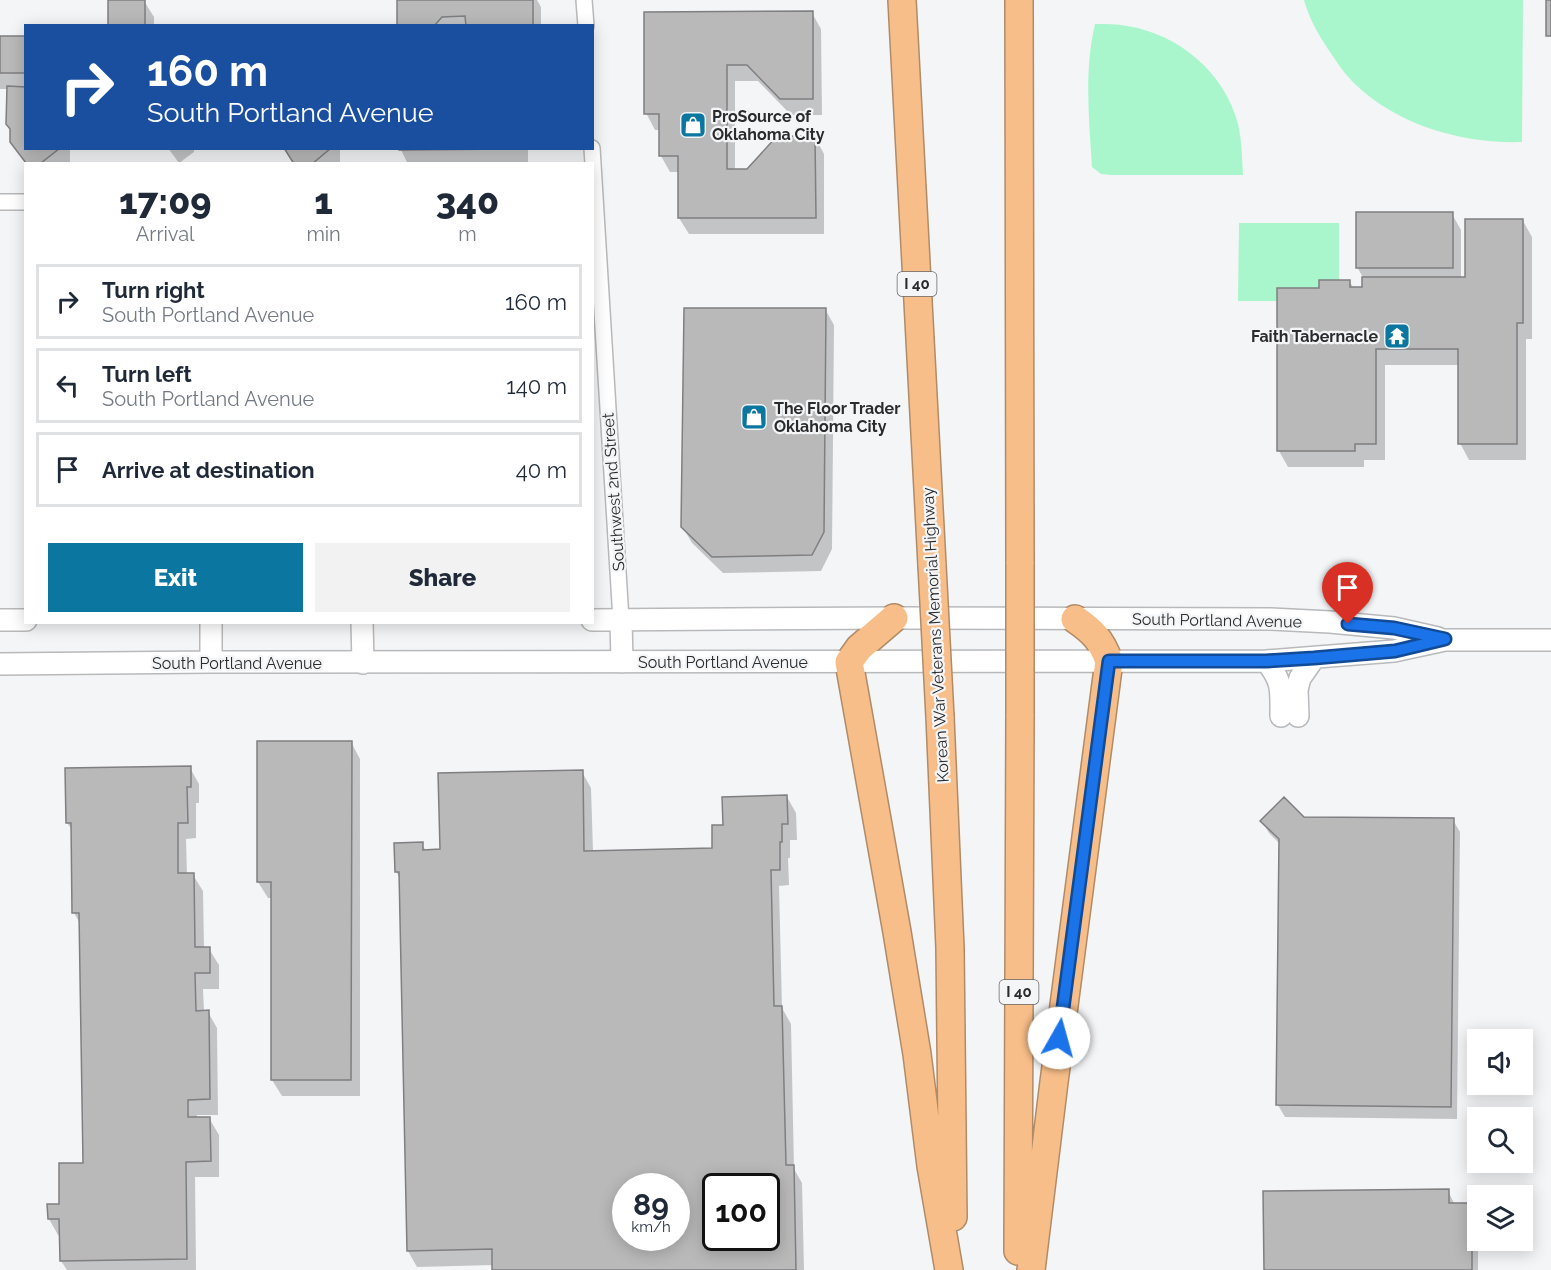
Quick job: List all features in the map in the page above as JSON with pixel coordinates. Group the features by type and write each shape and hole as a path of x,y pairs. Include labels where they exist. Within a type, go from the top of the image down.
{"highway":[{"name":"I 40","path":"1018,1270 1019,0"},
{"path":"1020,56 1033,0"},
{"name":"Korean War Veterans Memorial Highway","path":"902,1 950,948 954,1270"},
{"path":"894,618 859,648 849,662 897,932 917,1054 931,1166 949,1270"},
{"path":"1031,1270 1109,661 1104,647 1090,629 1075,619"}],"main road":[{"name":"South Portland Avenue","path":"594,620 1271,619 1394,628 1445,639 1551,640"},
{"path":"0,620 24,620"},
{"path":"621,620 622,662"},
{"path":"211,624 211,662"},
{"path":"362,624 363,663"},
{"name":"South Portland Avenue","path":"0,664 1266,661 1395,651 1445,639"},
{"path":"1266,661 1276,674 1290,716 1300,678 1314,658"}],"street":[{"path":"585,0 586,24"},
{"name":"Southwest 2nd Street","path":"594,197 621,620"},
{"path":"0,202 24,202"}],"green space":[{"path":"1304,0 1523,0 1522,142 1478,140 1433,130 1412,122 1373,99 1352,81 1337,63 1314,26"},
{"path":"1095,24 1115,24 1146,30 1182,47 1211,73 1232,105 1238,124 1243,175 1112,175 1101,174 1092,167 1088,77"},
{"path":"1239,223 1339,223 1339,301 1238,301"}],"building":[{"path":"108,0 145,0 145,24 108,24"},
{"path":"397,0 533,0 533,24 466,24 465,16 442,17 436,24 397,24"},
{"path":"1546,0 1551,0 1551,36 1546,36"},
{"name":"ProSource of Oklahoma City","path":"813,11 813,99 780,99 747,65 727,65 727,169 747,169 777,136 815,136 816,218 678,218 678,156 659,156 659,114 644,114 644,12"},
{"path":"0,36 24,36 24,73 0,73"},
{"path":"7,86 24,87 24,150 57,150 42,162 25,162 10,142 10,129 6,124"},
{"path":"285,150 329,150 314,162 293,162"},
{"path":"1356,212 1453,212 1453,268 1356,268"},
{"name":"Faith Tabernacle","path":"1465,219 1523,219 1523,323 1517,323 1517,444 1458,444 1458,349 1376,349 1376,444 1355,444 1355,451 1277,451 1277,288 1319,288 1319,280 1350,280 1350,287 1362,287 1362,277 1465,277"},
{"name":"The Floor Trader Oklahoma City","path":"684,308 826,308 824,532 812,555 712,557 681,527"},
{"path":"257,741 352,741 351,1080 271,1080 271,882 257,882"},
{"path":"191,766 191,787 187,787 188,823 178,823 178,873 194,873 195,947 210,947 210,973 195,973 196,1011 209,1010 210,1099 188,1100 188,1117 210,1117 211,1161 186,1162 187,1259 60,1261 59,1219 48,1219 47,1204 59,1204 59,1163 83,1163 79,913 72,913 71,823 66,823 65,768"},
{"path":"583,770 584,851 712,848 712,825 723,825 722,797 787,795 788,824 782,824 780,870 771,870 774,1006 782,1006 786,1165 794,1165 796,1270 492,1270 492,1249 407,1251 399,872 395,872 394,843 423,842 423,850 440,849 438,773"},
{"path":"1284,797 1304,817 1454,818 1451,1107 1276,1105 1279,839 1260,821"},
{"path":"1449,1189 1449,1203 1467,1203 1467,1251 1472,1251 1472,1270 1264,1270 1263,1191"}],"place":[{"name":"ProSource of Oklahoma City","path":"693,125"},
{"name":"Faith Tabernacle","path":"1397,336"},
{"name":"The Floor Trader Oklahoma City","path":"754,417"}],"route":[{"path":"1059,1038 1109,661 1266,661 1314,658 1395,651 1445,639 1394,628 1348,624"}]}
